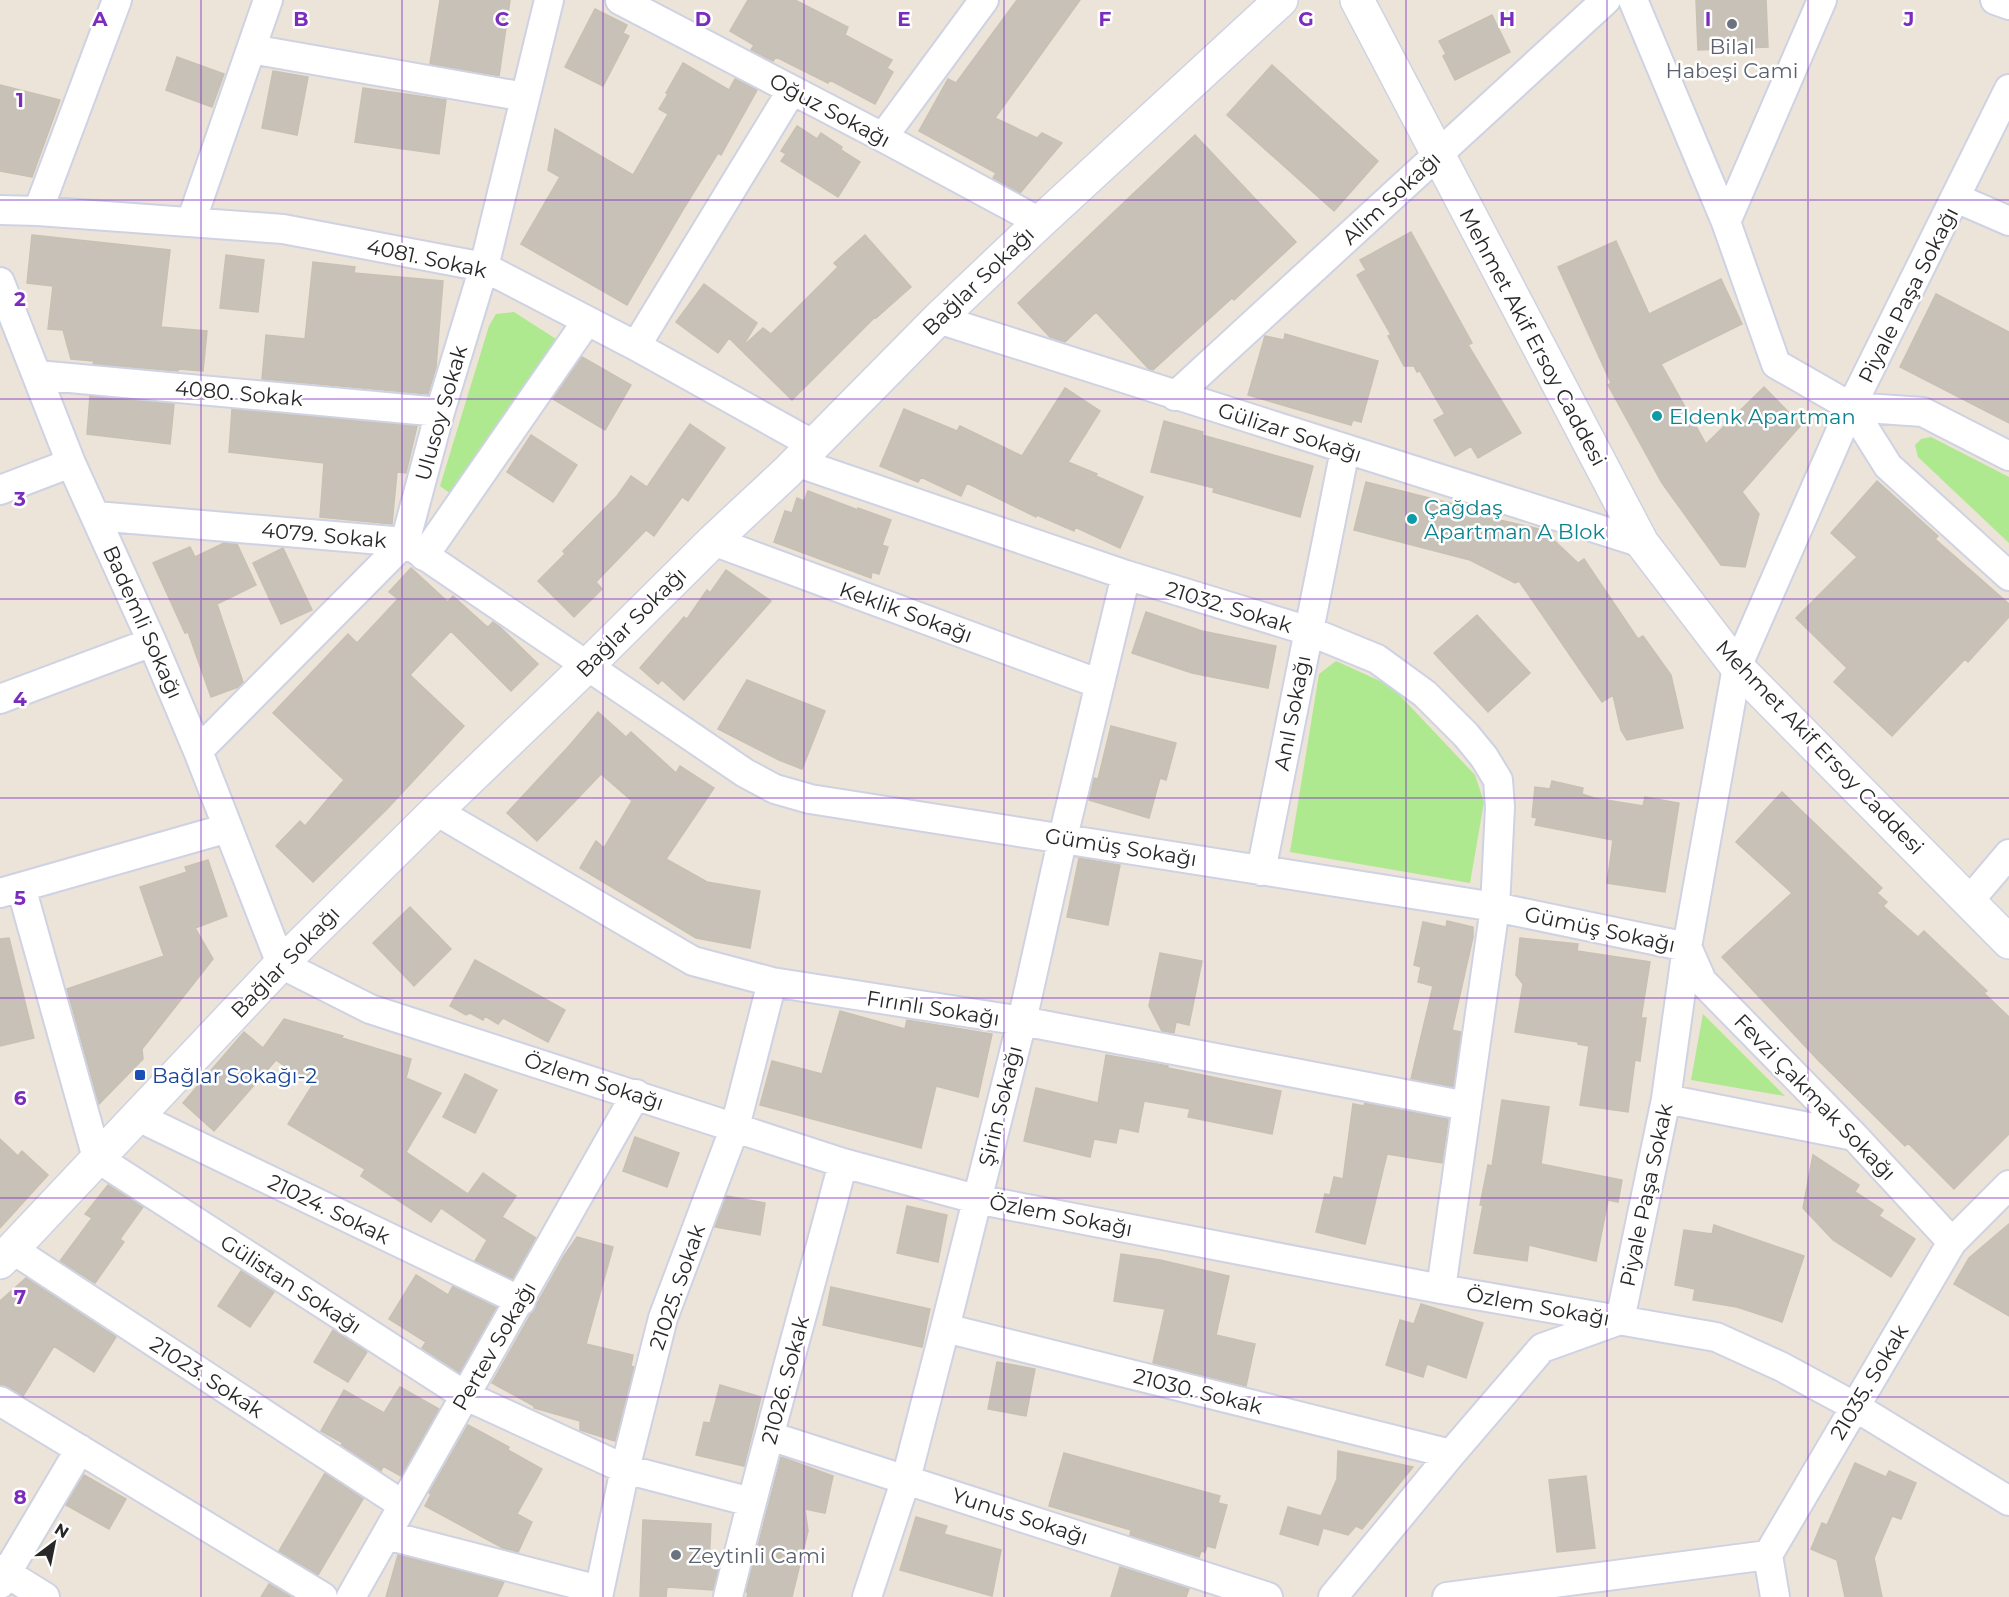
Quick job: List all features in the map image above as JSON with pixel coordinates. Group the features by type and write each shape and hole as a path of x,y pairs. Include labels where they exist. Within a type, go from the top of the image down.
{"main road":[{"name":"Bağlar Sokağı","path":"6,1255 281,964 436,811 588,665 938,319 1281,0"},
{"name":"Mehmet Akif Ersoy Caddesi","path":"1357,0 1642,543 1737,667 2009,942"}],"street":[{"path":"38,211 117,0"},
{"path":"191,222 268,0"},
{"name":"Ulusoy Sokak","path":"198,751 415,549 440,411 484,267 549,0"},
{"name":"Oğuz Sokağı","path":"620,0 1040,222"},
{"path":"883,137 984,0"},
{"name":"Alim Sokağı","path":"1175,396 1606,0"},
{"path":"1633,0 1726,222 1776,364 1851,407 1923,412 2009,456"},
{"path":"1726,222 1822,0"},
{"path":"1995,0 2009,5"},
{"path":"251,49 525,97"},
{"name":"Piyale Paşa Sokağı","path":"1737,667 1851,407 2009,89"},
{"path":"636,346 792,90"},
{"path":"1956,198 2009,220"},
{"name":"4081. Sokak","path":"0,210 283,230 484,267 636,346 804,453"},
{"name":"Bademli Sokağı","path":"0,282 71,463 152,642 198,751 281,964"},
{"name":"Gülizar Sokağı","path":"938,319 1642,543"},
{"path":"415,549 587,321"},
{"name":"4080. Sokak","path":"37,375 440,411"},
{"path":"1851,407 1888,466 2009,576"},
{"name":"Anıl Sokağı","path":"1261,871 1345,450"},
{"name":"21032. Sokak","path":"804,453 1126,575 1309,631 1377,659 1405,677 1425,694 1466,735 1484,757 1498,780 1500,807 1495,907 1441,1289"},
{"path":"0,490 71,463"},
{"name":"4079. Sokak","path":"96,516 415,549 588,665"},
{"name":"Keklik Sokağı","path":"713,540 1100,684"},
{"name":"Şirin Sokağı","path":"874,1595 945,1328 1022,1021 1063,837 1126,575"},
{"path":"0,699 152,642"},
{"name":"Gümüş Sokağı","path":"588,665 745,773 775,789 810,799 1063,837 1261,871 1495,907 1687,947"},
{"name":"Piyale Paşa Sokak","path":"1620,1320 1666,1099 1687,947 1737,667"},
{"name":"Fırınlı Sokağı","path":"436,811 693,961 772,982 1022,1021 1467,1106"},
{"path":"97,1158 11,890 228,828"},
{"path":"1969,901 2009,854"},
{"name":"Fevzi Çakmak Sokağı","path":"1687,947 1702,981 1854,1136 1952,1242"},
{"name":"Özlem Sokağı","path":"281,964 370,1010 843,1162 976,1199 1441,1289 1716,1337 1782,1367 1854,1406 2009,1501"},
{"name":"21025. Sokak","path":"598,1593 625,1469 663,1318 735,1127 772,982"},
{"name":"Pertev Sokağı","path":"351,1597 464,1395 521,1301 636,1094"},
{"path":"1666,1099 1854,1136"},
{"name":"21024. Sokak","path":"136,1116 521,1301"},
{"name":"Gülistan Sokağı","path":"97,1158 464,1395 625,1469 751,1502"},
{"name":"21026. Sokak","path":"728,1597 751,1502 843,1162"},
{"name":"21035. Sokak","path":"1768,1556 1952,1242 2009,1185"},
{"name":"21023. Sokak","path":"6,1255 403,1505"},
{"path":"1333,1597 1542,1348 1620,1320"},
{"name":"21030. Sokak","path":"945,1328 1451,1454"},
{"path":"0,1401 322,1597"},
{"name":"Yunus Sokağı","path":"770,1436 1268,1597"},
{"path":"45,1597 2,1576 80,1449"},
{"path":"386,1535 598,1593"},
{"path":"1447,1597 1768,1556 1775,1597"}],"green space":[{"path":"514,312 556,339 454,496 440,486 489,326 496,314"},
{"path":"1931,437 2009,477 2009,543 1918,457 1915,445 1921,439"},
{"path":"1336,661 1391,686 1475,775 1484,802 1470,883 1290,852 1319,674"},
{"path":"1703,1014 1785,1096 1691,1080"}],"building":[{"path":"440,0 510,0 499,76 430,64"},
{"path":"748,0 795,0 848,27 845,35 892,60 887,68 893,72 875,104 830,80 828,83 776,57 773,61 751,50 754,45 730,31"},
{"path":"1017,0 1080,0 995,118 1037,138 1042,133 1062,143 1020,193 993,178 996,173 919,131 948,79 956,83"},
{"name":"Bilal Habeşi Cami","path":"1696,0 1766,0 1768,47 1698,50"},
{"path":"595,9 627,25 623,33 629,36 603,86 565,67"},
{"path":"1492,15 1510,52 1455,80 1443,56 1446,54 1439,41"},
{"path":"177,57 224,74 212,107 166,90"},
{"path":"683,63 729,90 735,79 757,90 721,155 718,153 627,305 521,244 560,177 548,170 555,129 633,175 668,114 659,109"},
{"path":"1272,65 1378,161 1334,211 1227,115"},
{"path":"273,71 308,77 297,135 262,128"},
{"path":"0,85 60,100 32,177 0,171"},
{"path":"363,88 446,100 439,154 355,142"},
{"path":"797,126 817,139 821,133 860,162 838,197 781,161 786,154 781,151"},
{"path":"1195,135 1296,242 1234,300 1232,298 1153,370 1149,369 1096,312 1065,342 1050,337 1018,303"},
{"path":"1411,232 1472,343 1468,345 1521,433 1478,458 1471,446 1455,456 1434,420 1445,414 1420,371 1417,372 1414,366 1404,366 1388,336 1391,335 1357,275 1366,270 1360,260"},
{"path":"32,235 170,250 161,327 207,331 203,371 93,364 94,361 71,359 63,330 48,329 53,286 27,283"},
{"path":"865,235 911,287 875,317 792,400 729,338 718,353 676,322 704,284 757,323 742,347 763,328 771,334 838,267 834,263"},
{"path":"1616,241 1649,314 1721,279 1742,324 1661,364 1706,444 1764,387 1801,425 1742,492 1759,514 1745,567 1721,565 1662,483 1608,385 1611,383 1558,267"},
{"path":"226,255 264,260 258,312 220,308"},
{"path":"313,262 355,267 354,273 443,281 436,367 428,394 262,379 266,335 305,339"},
{"path":"1936,294 2009,332 2009,423 1900,367"},
{"path":"1285,334 1378,361 1361,422 1353,420 1351,425 1248,395 1265,336 1284,340"},
{"path":"582,357 631,385 605,430 553,399"},
{"path":"1065,388 1100,411 1068,462 1143,497 1120,548 1075,527 1074,531 1037,515 1036,517 967,483 961,496 921,477 918,482 880,466 904,409 957,431 960,426 1022,456"},
{"path":"90,396 174,404 170,444 87,434"},
{"path":"232,409 417,426 406,473 397,472 392,524 320,517 324,463 229,452"},
{"path":"1164,421 1203,432 1202,435 1313,466 1300,517 1213,492 1214,488 1151,472"},
{"path":"690,424 725,448 688,501 682,497 654,536 646,530 596,582 602,589 574,617 538,581 565,554 563,551 617,496 631,476 647,487"},
{"path":"531,435 577,465 553,502 507,472"},
{"path":"1877,481 1938,536 1935,539 2009,604 2009,617 1968,662 1965,659 1892,736 1834,682 1847,668 1796,618 1857,557 1831,533"},
{"path":"1366,482 1469,508 1469,513 1543,530 1578,563 1584,559 1638,639 1643,636 1671,675 1683,728 1627,740 1621,730 1613,695 1602,702 1519,581 1515,583 1470,560 1354,530"},
{"path":"808,491 891,520 882,545 888,547 879,574 872,572 871,578 774,542 785,511 792,513 797,498 804,501"},
{"path":"224,543 237,544 256,585 217,604 243,682 238,687 211,697 188,632 185,633 153,563 190,547 195,557"},
{"path":"283,548 312,610 281,624 253,563"},
{"path":"411,568 448,602 453,596 488,627 493,622 500,627 538,664 511,691 451,631 410,675 464,726 388,808 313,882 276,846 300,821 305,826 344,780 273,713 348,634 357,643 398,599 389,592"},
{"path":"726,570 771,601 684,700 662,680 658,684 640,668 684,617 687,619 707,590 710,593"},
{"path":"1146,612 1202,631 1276,646 1268,688 1192,673 1132,653"},
{"path":"1477,615 1530,673 1488,712 1434,653"},
{"path":"747,680 825,711 802,769 718,729"},
{"path":"598,712 626,737 631,732 676,773 680,766 714,788 666,859 707,882 760,891 750,948 696,938 580,868 596,841 604,848 632,801 601,774 537,841 507,813"},
{"path":"1111,726 1176,743 1166,780 1160,778 1149,818 1089,800 1094,778 1098,779"},
{"path":"1552,781 1583,788 1582,794 1594,798 1643,806 1645,797 1679,803 1665,892 1607,883 1613,840 1535,825 1537,818 1532,817 1535,787 1550,789"},
{"path":"1782,792 1882,888 1877,893 1887,902 1883,906 1918,937 1924,931 1987,991 1984,993 2009,1017 2009,1134 1954,1189 1908,1143 1905,1146 1818,1060 1722,957 1792,893 1736,842"},
{"path":"1079,858 1120,865 1108,925 1067,917"},
{"path":"208,860 227,916 195,928 213,959 142,1049 143,1059 99,1104 67,989 164,956 140,887 187,872 185,867"},
{"path":"410,907 451,949 414,986 373,943"},
{"path":"1447,921 1473,927 1473,937 1452,1030 1461,1032 1453,1087 1411,1079 1433,986 1418,982 1421,967 1414,965 1423,922 1446,927"},
{"path":"9,938 34,1038 0,1046 0,939"},
{"path":"1520,938 1578,944 1577,951 1650,962 1641,1018 1646,1018 1640,1061 1635,1060 1628,1112 1580,1105 1589,1046 1578,1044 1578,1042 1515,1032 1523,984 1516,975"},
{"path":"1160,953 1202,961 1189,1025 1176,1022 1174,1033 1162,1031 1149,1006"},
{"path":"475,960 565,1010 548,1042 503,1018 498,1024 485,1016 483,1020 470,1013 466,1015 450,1006"},
{"path":"840,1011 905,1029 907,1020 992,1034 978,1097 936,1086 921,1148 760,1105 772,1061 822,1074"},
{"path":"284,1019 411,1059 406,1078 441,1093 406,1152 468,1194 483,1173 516,1196 502,1217 536,1238 513,1279 475,1261 487,1240 441,1208 431,1222 361,1176 365,1169 288,1124 312,1086 276,1060 214,1131 183,1103 244,1032 263,1048"},
{"path":"1106,1055 1281,1091 1272,1134 1188,1117 1190,1109 1144,1101 1138,1132 1119,1128 1116,1143 1094,1139 1090,1157 1024,1141 1036,1088 1098,1103"},
{"path":"465,1074 497,1090 475,1133 443,1117"},
{"path":"1502,1100 1549,1107 1541,1164 1622,1180 1618,1202 1608,1200 1596,1261 1529,1245 1527,1261 1474,1253 1483,1205 1480,1205 1488,1165 1492,1166"},
{"path":"1365,1103 1448,1119 1448,1121 1442,1163 1387,1154 1365,1244 1316,1232 1325,1194 1330,1195 1334,1177 1343,1179 1353,1104 1364,1106"},
{"path":"635,1137 679,1153 667,1187 623,1171"},
{"path":"0,1139 18,1156 22,1151 48,1175 0,1228"},
{"path":"1813,1155 1859,1185 1855,1192 1883,1210 1879,1216 1915,1239 1891,1277 1833,1240 1803,1208"},
{"path":"108,1185 143,1207 120,1239 124,1242 95,1283 60,1261 92,1218 85,1214"},
{"path":"726,1196 765,1203 760,1235 715,1227"},
{"path":"907,1206 947,1215 938,1262 897,1253"},
{"path":"2009,1224 2009,1316 1954,1284 1969,1258"},
{"path":"1714,1225 1804,1256 1782,1322 1737,1307 1693,1300 1695,1289 1675,1285 1684,1230 1712,1234"},
{"path":"577,1237 613,1247 586,1344 633,1355 631,1366 634,1367 615,1441 580,1430 580,1421 534,1408 492,1383"},
{"path":"1121,1254 1160,1260 1229,1276 1216,1335 1255,1344 1246,1386 1153,1363 1165,1309 1114,1301"},
{"path":"241,1271 274,1292 250,1327 218,1306"},
{"path":"416,1275 448,1295 453,1286 497,1308 460,1373 422,1348 426,1342 389,1319"},
{"path":"26,1278 116,1337 94,1372 54,1346 23,1396 9,1387 0,1385 0,1301"},
{"path":"831,1287 930,1309 922,1347 823,1325"},
{"path":"1421,1304 1483,1323 1466,1378 1427,1364 1423,1377 1386,1365 1400,1320 1414,1324"},
{"path":"333,1330 367,1352 348,1382 314,1362"},
{"path":"997,1362 1035,1369 1026,1416 988,1409"},
{"path":"720,1385 761,1397 744,1466 696,1455 704,1422 710,1423"},
{"path":"400,1387 439,1409 401,1476 383,1466 381,1471 341,1445 343,1443 321,1431 344,1390 384,1413"},
{"path":"468,1425 509,1447 508,1450 542,1469 517,1514 532,1522 518,1552 503,1548 425,1506 431,1494 429,1493"},
{"path":"1338,1451 1413,1467 1362,1529 1356,1526 1348,1535 1323,1528 1318,1545 1280,1534 1288,1507 1321,1516 1337,1479"},
{"path":"1064,1453 1220,1496 1218,1503 1227,1505 1215,1548 1207,1546 1205,1552 1201,1551 1199,1557 1130,1535 1131,1530 1049,1506"},
{"path":"781,1457 833,1476 825,1513 805,1509 808,1531 792,1597 747,1597 748,1592 746,1592"},
{"path":"1855,1463 1886,1477 1889,1471 1916,1483 1901,1519 1892,1516 1874,1558 1882,1597 1845,1597 1837,1560 1811,1549 1822,1523 1827,1525"},
{"path":"325,1473 363,1499 318,1575 279,1551"},
{"path":"84,1475 126,1499 109,1529 66,1505"},
{"path":"1586,1476 1595,1548 1557,1552 1549,1480"},
{"path":"916,1517 947,1526 944,1534 1001,1550 992,1596 900,1570"},
{"name":"Zeytinli Cami","path":"643,1520 711,1524 709,1564 719,1566 713,1590 667,1587 666,1597 640,1597"},
{"path":"398,1555 504,1582 497,1597 386,1597"},
{"path":"1120,1567 1189,1589 1186,1597 1111,1597"},
{"path":"269,1584 291,1597 261,1597"}],"place":[{"name":"Bilal Habeşi Cami","path":"1732,24"},
{"name":"Eldenk Apartman","path":"1657,416"},
{"name":"Çağdaş Apartman A Blok","path":"1412,519"},
{"name":"Bağlar Sokağı-2","path":"140,1075"},
{"name":"Zeytinli Cami","path":"676,1555"}]}
